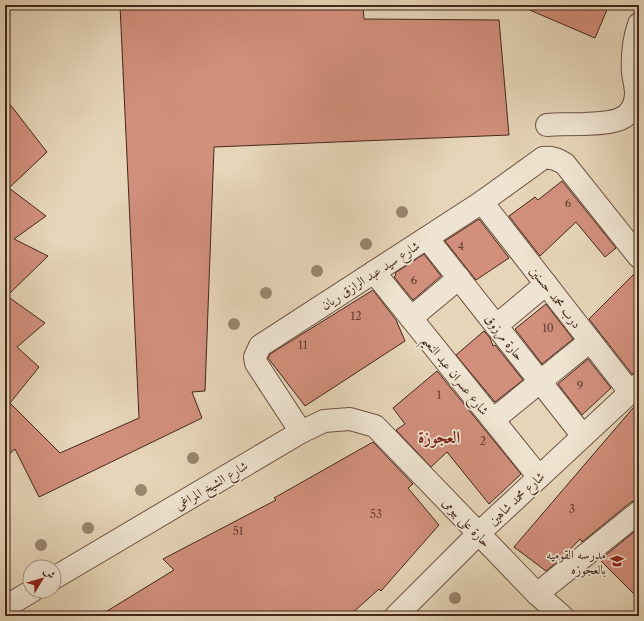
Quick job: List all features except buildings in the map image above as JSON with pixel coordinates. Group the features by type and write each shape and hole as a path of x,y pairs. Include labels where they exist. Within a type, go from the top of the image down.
{"street":[{"path":"547,124 608,123 617,121 624,117 637,104 633,72 633,50 639,24"},
{"name":"شارع سيد عبد الرازق ريان","path":"301,432 256,363 256,351 260,346 482,202 543,158 551,157 565,164 639,257"},
{"name":"درب محمد حسنين","path":"482,202 590,341 634,388"},
{"name":"حارة مرزوق","path":"427,238 583,436"},
{"name":"شارع عسران عبد النعيم","path":"374,272 539,478"},
{"path":"411,318 459,278"},
{"path":"496,326 546,284"},
{"path":"493,420 590,341"},
{"name":"شارع محمد شاهين","path":"396,616 478,534 634,388"},
{"name":"شارع الشيخ المراغى","path":"62,573 301,432 324,421 350,419 375,426"},
{"name":"حارة على بيومى","path":"375,426 537,594 562,616"},
{"path":"537,594 639,512"},
{"path":"5,607 22,597"}],"place":[{"name":"مدرسه القوميه بالعجوزه","path":"617,561"}],"district":[{"name":"العجوزة","path":"439,437"}]}
